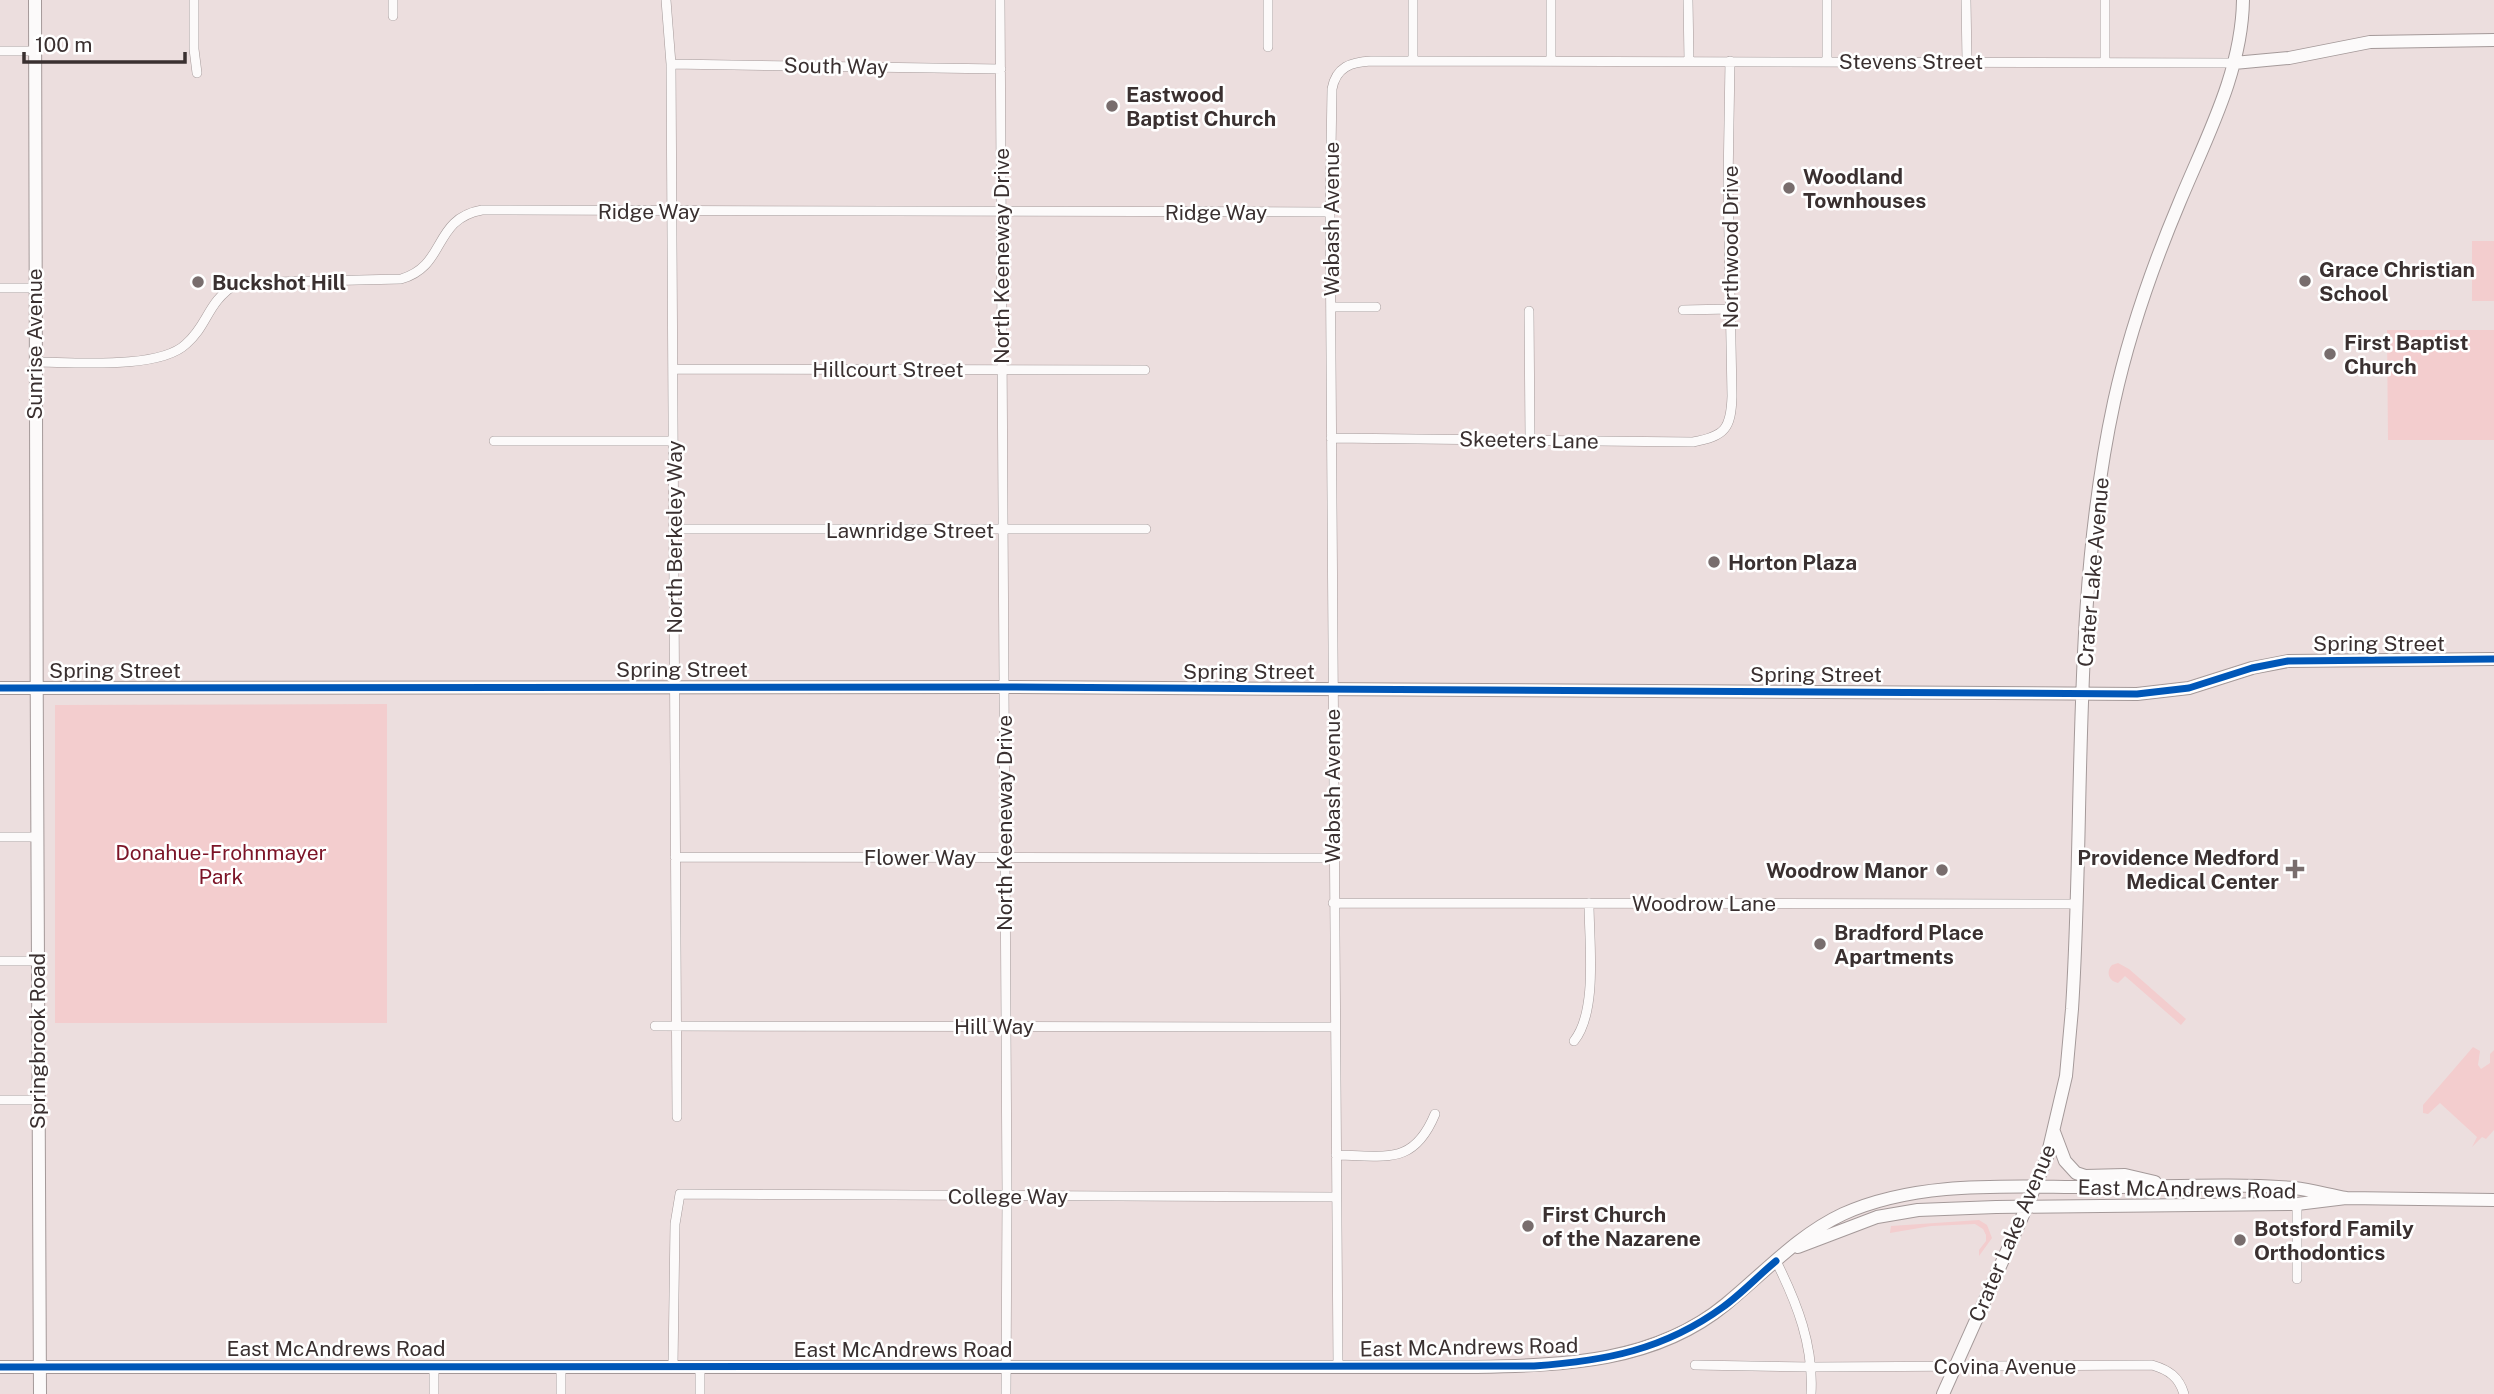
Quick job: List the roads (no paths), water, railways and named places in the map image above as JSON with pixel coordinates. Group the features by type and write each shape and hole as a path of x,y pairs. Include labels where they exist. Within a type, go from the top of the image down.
{"main road":[{"name":"Sunrise Avenue","path":"35,0 34,362 38,687"},
{"name":"Crater Lake Avenue","path":"1943,1394 2036,1187 2054,1132 2066,1076 2074,990 2084,694 2093,532 2105,445 2119,380 2155,263 2222,102 2241,29 2243,0"},
{"name":"Stevens Street","path":"2234,63 2289,58 2370,42 2494,40"},
{"name":"Spring Street","path":"0,688 1003,687 2137,694 2173,691 2252,668 2288,661 2494,659"},
{"name":"Springbrook Road","path":"38,687 40,1394"},
{"path":"2054,1132 2065,1161 2076,1173 2085,1176 2125,1175 2175,1187"},
{"name":"East McAndrews Road","path":"0,1367 1534,1366 1575,1363 1630,1353 1660,1343 1704,1320 1724,1306 1816,1227 1845,1213 1900,1195 1962,1189 2220,1185 2296,1188 2346,1198"},
{"name":"East McAndrews Road","path":"1791,1250 1849,1227 1895,1213 1956,1208 2297,1204 2346,1198 2494,1199"}],"street":[{"path":"194,0 197,73"},
{"path":"393,0 393,16"},
{"name":"North Berkeley Way","path":"666,0 671,64 677,1117"},
{"name":"North Keeneway Drive","path":"1000,0 1006,1394"},
{"path":"1268,0 1268,47"},
{"path":"1413,0 1413,61"},
{"path":"1551,0 1551,61"},
{"path":"1688,0 1689,61"},
{"path":"1827,0 1827,61"},
{"path":"1966,0 1967,61"},
{"path":"2105,0 2105,62"},
{"path":"0,51 35,51"},
{"name":"Stevens Street","path":"1333,80 1342,69 1352,63 1413,61 2234,63"},
{"name":"Northwood Drive","path":"1725,430 1731,412 1732,396 1730,61"},
{"name":"South Way","path":"671,64 1001,69"},
{"name":"Wabash Avenue","path":"1333,80 1330,113 1330,212 1338,1367"},
{"name":"Ridge Way","path":"34,362 158,359 181,349 189,342 219,296 237,284 250,281 401,279 411,276 432,259 450,226 468,212 482,210 1330,212"},
{"path":"0,288 34,288"},
{"path":"1331,307 1376,307"},
{"path":"1683,310 1730,309"},
{"path":"1530,311 1530,439"},
{"name":"Hillcourt Street","path":"673,369 1145,370"},
{"name":"Skeeters Lane","path":"1331,438 1693,442 1718,436 1725,430"},
{"path":"494,441 673,441"},
{"name":"Lawnridge Street","path":"674,529 1146,529"},
{"path":"0,836 37,837"},
{"name":"Flower Way","path":"675,857 1333,858"},
{"name":"Woodrow Lane","path":"1333,903 2076,904"},
{"path":"1574,1041 1587,1019 1589,903"},
{"path":"0,961 37,961"},
{"name":"Hill Way","path":"655,1026 1334,1027"},
{"path":"0,1100 38,1100"},
{"path":"1336,1155 1387,1155 1409,1150 1420,1142 1436,1114"},
{"name":"College Way","path":"673,1366 675,1224 680,1194 1336,1197"},
{"path":"2297,1204 2297,1279"},
{"path":"1776,1261 1795,1301 1807,1340 1811,1394"},
{"name":"Covina Avenue","path":"1695,1365 2152,1365 2177,1378 2184,1394"},
{"path":"433,1394 434,1366"},
{"path":"561,1366 561,1394"},
{"path":"700,1366 700,1394"}],"place":[{"name":"Eastwood Baptist Church","path":"1112,106"},
{"name":"Woodland Townhouses","path":"1789,188"},
{"name":"Grace Christian School","path":"2305,281"},
{"name":"Buckshot Hill","path":"198,282"},
{"name":"First Baptist Church","path":"2330,354"},
{"name":"Horton Plaza","path":"1714,562"},
{"name":"Providence Medford Medical Center","path":"2295,869"},
{"name":"Woodrow Manor","path":"1942,870"},
{"name":"Bradford Place Apartments","path":"1820,944"},
{"name":"First Church of the Nazarene","path":"1528,1226"},
{"name":"Botsford Family Orthodontics","path":"2240,1240"}],"park label":[{"name":"Donahue-Frohnmayer Park","path":"221,864"}]}
